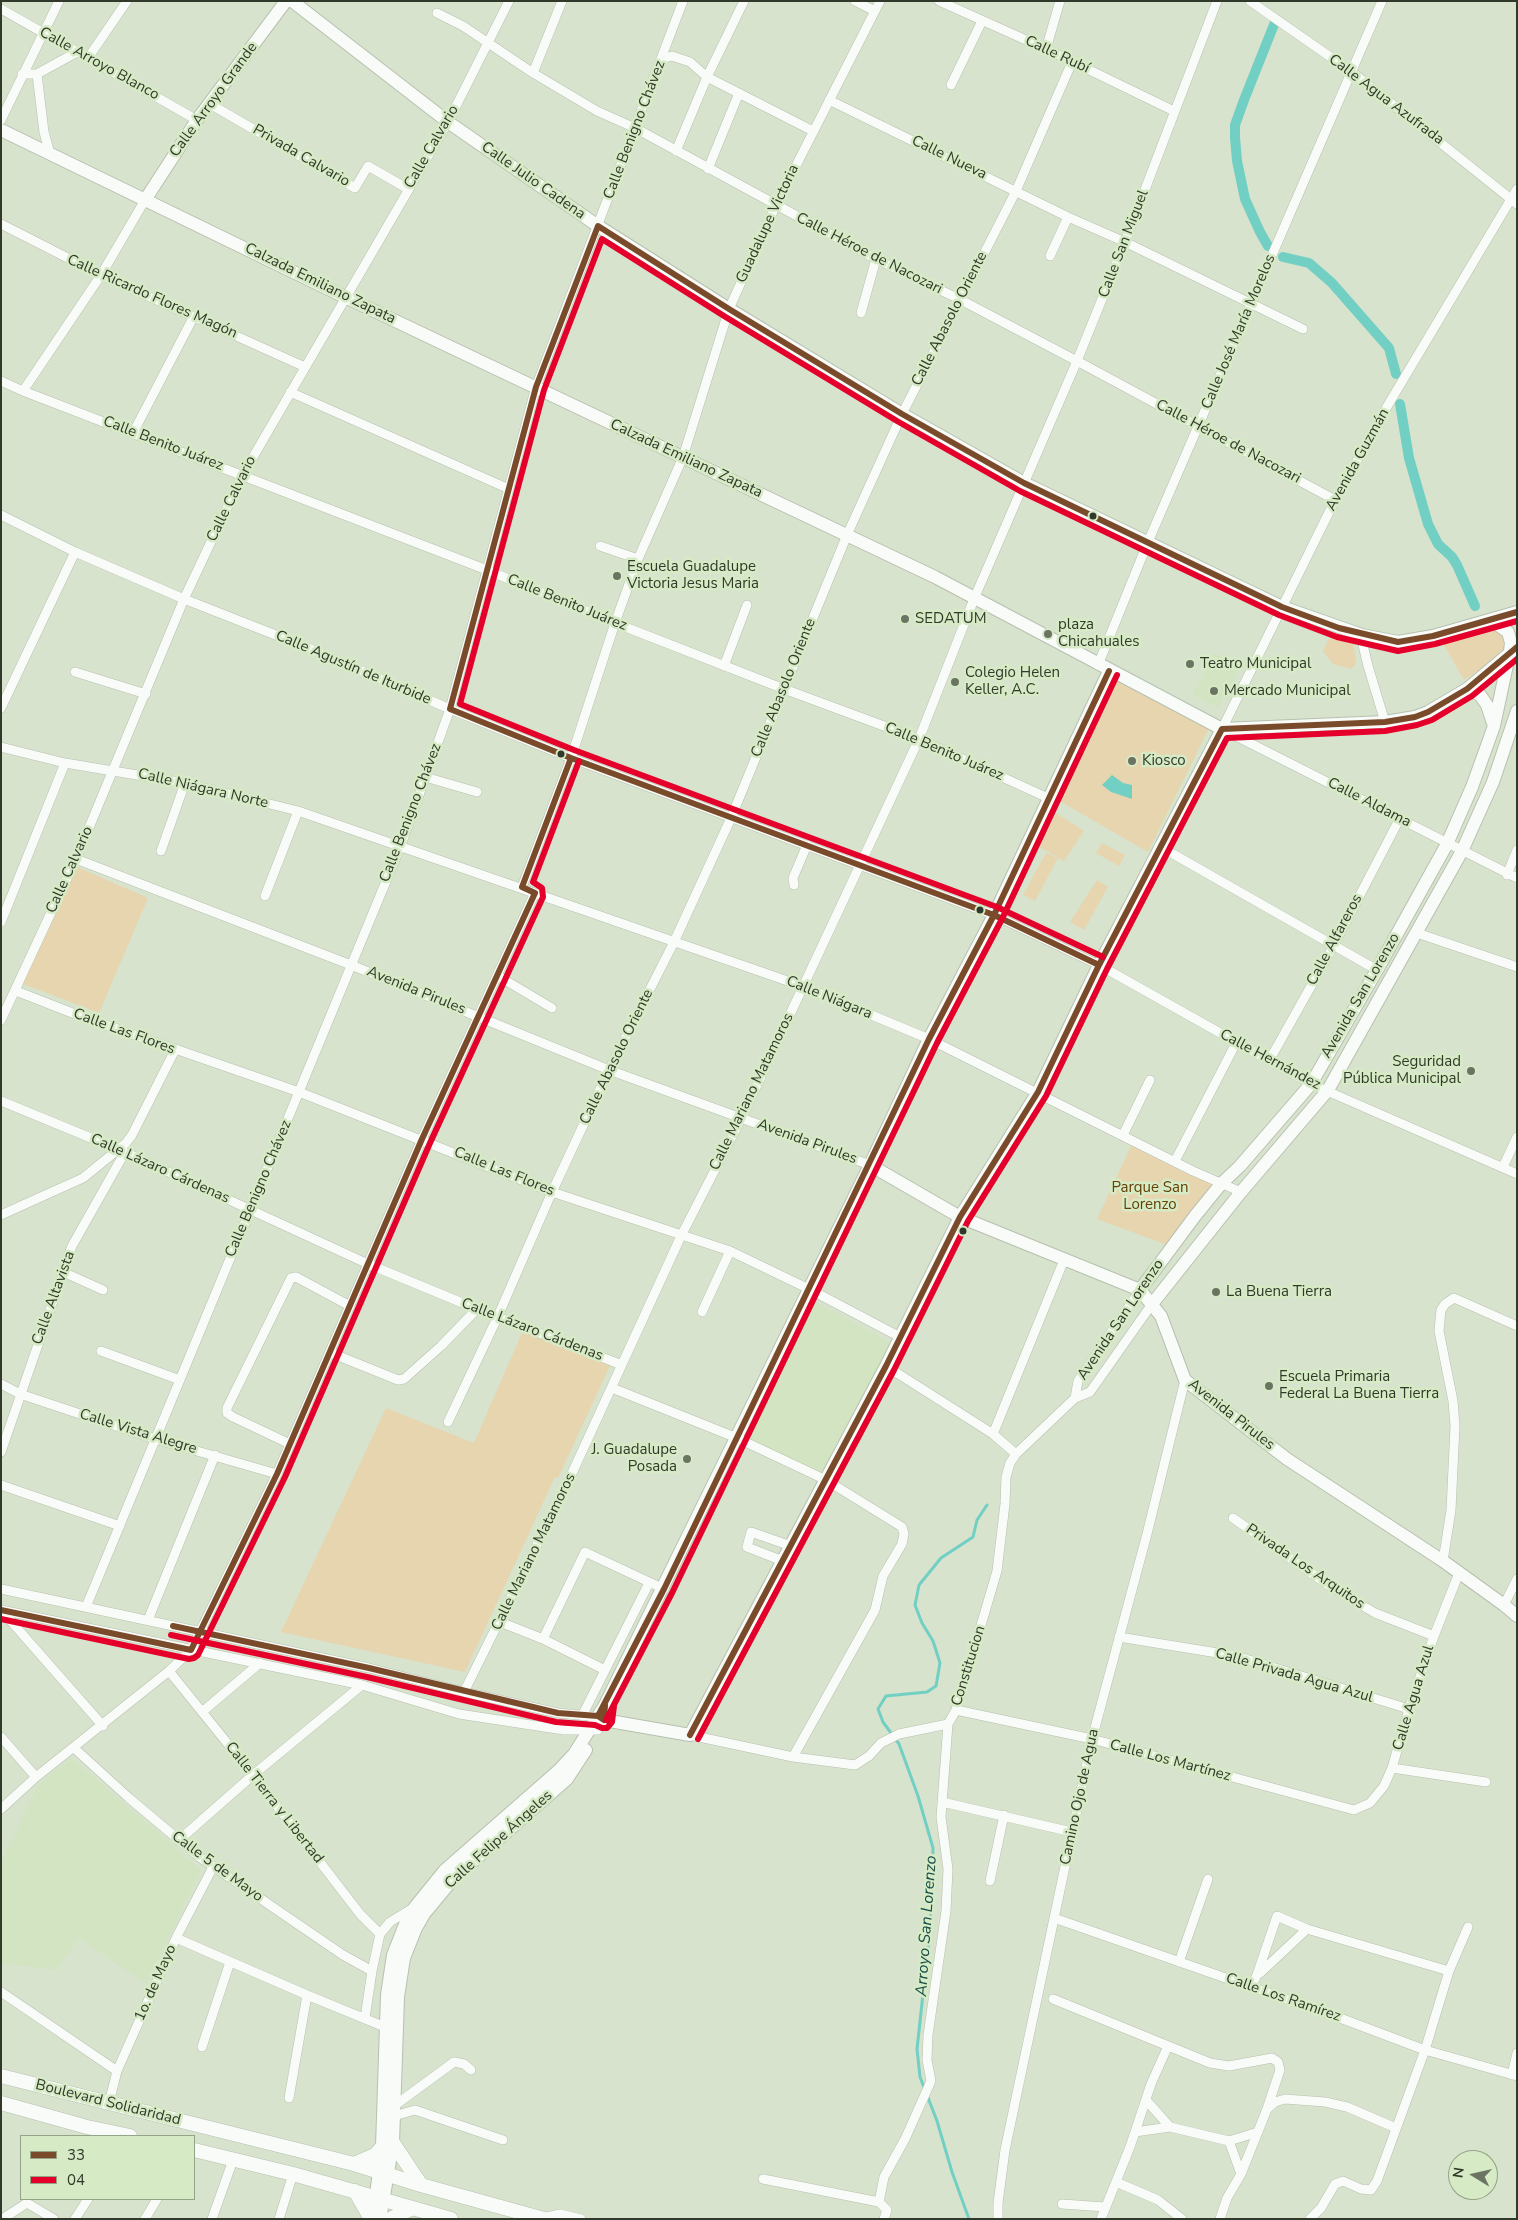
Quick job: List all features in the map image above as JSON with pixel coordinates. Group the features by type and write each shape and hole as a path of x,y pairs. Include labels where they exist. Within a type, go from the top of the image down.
{"main road":[{"name":"Boulevard Solidaridad","path":"1,2076 354,2164 421,2185 543,2218"},
{"name":"Boulevard Solidaridad","path":"1,2103 115,2135"},
{"path":"354,2164 375,2155 388,2145 421,2185"},
{"path":"195,2150 293,2174 451,2219"},
{"path":"355,2191 372,2219"},
{"path":"390,2219 413,2208"}],"street":[{"path":"1,120 59,1"},
{"path":"88,58 127,1"},
{"name":"Calle Arroyo Grande","path":"144,200 197,120 286,1"},
{"name":"Calle Julio Cadena","path":"292,1 448,122 598,226 729,309 902,414 1024,483 1282,607 1362,635 1398,642 1433,636 1517,612"},
{"name":"Calle Calvario","path":"1,1020 76,859 184,599 242,476 345,296 448,122 509,1"},
{"path":"533,73 562,1"},
{"name":"Calle Benigno Chávez","path":"86,1607 400,845 450,709 536,387 683,1"},
{"path":"676,151 707,77 744,1"},
{"path":"856,1 875,11"},
{"name":"Guadalupe Victoria","path":"522,887 571,758 638,559 683,457 729,309 776,205 880,1"},
{"name":"Calle Rubí","path":"939,1 1046,49 1174,111"},
{"path":"1046,49 1060,1"},
{"name":"Calle San Miguel","path":"1024,483 1077,361 1125,242 1217,1"},
{"name":"Calle Agua Azufrada","path":"1250,1 1352,72 1514,202"},
{"name":"Calle José María Morelos","path":"1104,668 1148,542 1382,1"},
{"name":"Calle Arroyo Blanco","path":"1,9 197,120"},
{"name":"Calle Héroe de Nacozari","path":"437,13 488,42 533,73 597,111 635,128 876,259 959,299 1335,500"},
{"path":"951,85 982,20"},
{"path":"22,74 37,74 78,52"},
{"path":"661,59 672,56 690,62 707,77 813,131"},
{"name":"Calle Abasolo Oriente","path":"448,1422 609,1070 674,942 731,818 847,535 902,414 959,299 1016,191 1072,62"},
{"path":"37,74 44,132 50,154"},
{"path":"708,169 739,93"},
{"name":"Calle Nueva","path":"829,100 1303,329"},
{"name":"Privada Calvario","path":"210,104 355,188 368,166 408,189"},
{"name":"Calzada Emiliano Zapata","path":"1,130 935,577 1222,729"},
{"name":"Avenida Guzmán","path":"1222,729 1335,500 1388,405 1514,202 1517,189"},
{"path":"23,391 101,276 144,200"},
{"path":"1050,256 1068,217"},
{"name":"Calle Ricardo Flores Magón","path":"1,224 101,276 305,367"},
{"path":"861,313 876,259"},
{"path":"133,433 194,316"},
{"name":"Calle Benito Juárez","path":"1,381 487,570 615,624 920,739 1048,798"},
{"path":"290,392 509,489"},
{"name":"Calle Mariano Matamoros","path":"464,1692 568,1482 681,1236 741,1119 920,739 974,599 1024,483"},
{"name":"Calle Agustín de Iturbide","path":"1,515 75,552 450,709 571,758 994,915 1099,965"},
{"path":"600,546 638,559"},
{"path":"1,708 75,552"},
{"path":"724,666 747,605"},
{"path":"690,1735 886,1366 960,1217 1038,1092 1159,846 1222,729 1386,722 1415,717 1428,712 1468,689 1513,649 1508,632 1491,620"},
{"path":"1362,635 1368,666 1386,722"},
{"name":"Avenida San Lorenzo","path":"1075,1398 1078,1381 1140,1290 1221,1184 1240,1166 1311,1084 1447,844 1472,786 1494,726 1513,649 1517,640"},
{"path":"2,1610 362,1685 459,1714 564,1730 599,1721 738,1438 929,1039 994,915 1048,798 1104,668"},
{"path":"75,672 146,694"},
{"path":"1468,689 1480,695 1487,705 1494,726"},
{"name":"Avenida San Lorenzo","path":"1075,1398 1090,1392 1152,1304 1240,1192 1328,1090 1462,851 1515,728 1517,711"},
{"name":"Calle Aldama","path":"1222,729 1400,818 1507,875 1517,878"},
{"name":"Calle Niágara Norte","path":"1,747 65,762 185,783 298,811 400,845"},
{"path":"1,922 65,762"},
{"path":"425,777 477,792"},
{"path":"161,851 185,783"},
{"path":"265,896 298,811"},
{"name":"Calle Alfareros","path":"1270,1061 1334,945 1400,818"},
{"name":"Calle Niágara","path":"400,845 802,986 929,1039 1240,1192"},
{"path":"794,885 793,878 807,845"},
{"path":"1159,846 1377,970"},
{"path":"1507,875 1517,850"},
{"name":"Avenida Pirules","path":"76,859 351,965 609,1070 870,1165 960,1217 1140,1290 1161,1316 1185,1380 1287,1459 1443,1562 1517,1616"},
{"path":"1,1809 36,1777 103,1726 169,1671 191,1650 277,1474 422,1139 480,1017 535,893"},
{"path":"1417,933 1517,967"},
{"name":"Calle Hernández","path":"1099,965 1311,1084 1517,1174"},
{"path":"498,976 552,1008"},
{"name":"Calle Las Flores","path":"16,991 175,1050 299,1092 422,1139 552,1192 730,1251 809,1289 900,1337"},
{"path":"1175,1161 1236,1043"},
{"path":"1,1215 83,1178 121,1151 132,1135 175,1050"},
{"path":"1123,1135 1150,1080"},
{"name":"Calle Lázaro Cárdenas","path":"1,1101 121,1151 368,1264 477,1309 622,1365"},
{"path":"1503,1168 1517,1137"},
{"name":"Calle Altavista","path":"1,1452 72,1246 121,1151"},
{"path":"702,1312 730,1251"},
{"path":"994,1434 1064,1260"},
{"path":"63,1272 103,1290"},
{"path":"290,1444 233,1417 227,1413 227,1408 291,1278 296,1277 350,1306"},
{"path":"1443,1562 1451,1510 1455,1426 1454,1401 1439,1331 1440,1310 1454,1298 1517,1326"},
{"path":"331,1353 398,1380 404,1379 477,1309"},
{"path":"102,1351 180,1380"},
{"path":"886,1366 994,1434 1016,1454"},
{"name":"Camino Ojo de Agua","path":"998,2219 998,2203 1005,2150 1092,1739 1147,1534 1185,1380"},
{"name":"Calle Vista Alegre","path":"1,1384 20,1394 156,1439 277,1474"},
{"path":"612,1388 738,1438 826,1480 902,1527 904,1534 902,1544 883,1576 875,1610 793,1757"},
{"name":"Constitucion","path":"599,1721 690,1735 793,1757 855,1765 869,1756 881,1743 899,1734 948,1724 956,1710 997,1571 1005,1504 1006,1477 1010,1463 1016,1454 1075,1398"},
{"path":"148,1620 215,1455"},
{"path":"1,1485 120,1526"},
{"name":"Privada Los Arquitos","path":"1233,1518 1331,1587 1375,1613 1434,1636"},
{"path":"783,1561 746,1547 751,1532 791,1546"},
{"path":"543,1639 585,1552 664,1589"},
{"name":"Calle Agua Azul","path":"1354,1810 1370,1803 1384,1786 1392,1768 1409,1709 1434,1636 1459,1573"},
{"path":"1504,1605 1517,1579"},
{"path":"582,1716 649,1583"},
{"path":"1,1589 369,1668 464,1692 599,1721"},
{"path":"2,1610 103,1726"},
{"path":"500,1622 543,1639 605,1670"},
{"name":"Calle Privada Agua Azul","path":"1119,1637 1236,1656 1409,1709"},
{"path":"202,1712 260,1663"},
{"name":"Calle Tierra y Libertad","path":"169,1671 253,1774 360,1914 380,1934"},
{"path":"178,1841 253,1774 362,1685"},
{"name":"Calle Los Martínez","path":"956,1710 1092,1739 1354,1810"},
{"name":"Calle Felipe Ángeles","path":"388,2145 385,2027 387,1996 395,1950 406,1922 415,1907 445,1870 558,1771 574,1754 599,1721"},
{"name":"Calle Felipe Ángeles","path":"380,2198 394,2111 398,1997 404,1958 416,1928 424,1914 454,1878 567,1779 599,1721"},
{"path":"879,2202 884,2176 905,2139 931,2081 927,2060 928,2035 947,1902 948,1869 941,1817 948,1724"},
{"path":"1,1737 36,1777"},
{"name":"Calle 5 de Mayo","path":"74,1748 178,1841 343,1955 372,1971"},
{"path":"1392,1768 1486,1782"},
{"path":"942,1802 1072,1832"},
{"path":"990,1881 1004,1816"},
{"name":"1o. de Mayo","path":"109,2103 117,2071 176,1938 213,1867"},
{"path":"1179,1962 1208,1879"},
{"path":"365,2018 380,1934 390,1922 415,1907"},
{"path":"1251,1987 1258,1975 1277,1916 1307,1929 1449,1971"},
{"name":"Calle Los Ramírez","path":"1054,1918 1425,2050 1514,2075"},
{"path":"1310,2219 1321,2208 1335,2184 1343,2181 1361,2189 1371,2190 1377,2181 1425,2050 1449,1971 1468,1927"},
{"path":"1258,1975 1307,1929"},
{"path":"176,1938 385,2027"},
{"path":"202,2046 230,1962"},
{"path":"1,1992 117,2071"},
{"path":"289,2098 307,1995"},
{"path":"1053,1999 1210,2063 1229,2066 1272,2058 1278,2062 1280,2070 1267,2109 1241,2174 1227,2198 1220,2219"},
{"path":"1101,2219 1168,2046"},
{"path":"1514,2075 1517,2053"},
{"path":"394,2111 454,2062 464,2064 471,2070"},
{"path":"1267,2109 1275,2102 1285,2099 1325,2102 1347,2107 1396,2128"},
{"path":"1146,2100 1170,2127"},
{"path":"394,2111 415,2110 503,2140"},
{"path":"1135,2132 1170,2127 1228,2141 1258,2132"},
{"path":"1228,2141 1241,2174"},
{"path":"212,2219 233,2160"},
{"path":"278,2219 293,2174"},
{"path":"763,2179 879,2202 887,2210 884,2219"},
{"path":"1116,2182 1158,2200 1182,2219"},
{"path":"372,2219 380,2198"},
{"path":"380,2198 380,2219"},
{"path":"75,2219 87,2200"},
{"path":"144,2219 156,2200"},
{"path":"2,2219 27,2203 54,2219"},
{"path":"1062,2204 1105,2207"},
{"path":"543,2218 560,2214 581,2219"}],"shaded area":[{"path":"1215,653 1241,667 1218,708 1192,694"},
{"path":"810,1299 891,1343 821,1474 745,1437"},
{"path":"71,1758 201,1870 146,1984 79,1938 56,1970 1,1963 1,1862 38,1786"}],"green space":[{"path":"1484,625 1501,630 1504,648 1488,664 1464,680 1440,638"},
{"path":"1333,629 1353,638 1356,664 1351,669 1333,664 1323,651"},
{"path":"1112,674 1210,726 1148,852 1056,799"},
{"path":"1056,813 1084,831 1064,861 1039,847"},
{"path":"1102,843 1125,855 1119,866 1096,853"},
{"path":"1046,853 1058,858 1035,901 1023,895"},
{"path":"75,866 148,898 99,1013 23,984"},
{"path":"1097,880 1108,887 1084,930 1070,922"},
{"name":"Parque San Lorenzo","path":"1132,1144 1215,1185 1167,1245 1097,1219"},
{"path":"524,1328 610,1366 558,1478 555,1477 465,1672 281,1632 386,1408 474,1443"}],"water":[{"path":"1112,775 1123,783 1132,785 1132,799 1111,792 1102,785"}],"waterway":[{"name":"Arroyo San Lorenzo","path":"1268,246 1245,199 1237,161 1235,125 1275,22"},
{"name":"Arroyo San Lorenzo","path":"1283,257 1309,263 1332,283 1389,348 1396,374"},
{"name":"Arroyo San Lorenzo","path":"1400,404 1409,458 1428,524 1438,544 1452,557 1457,565 1475,606"},
{"name":"Arroyo San Lorenzo","path":"969,2219 952,2172 937,2121 920,2077 917,2049 930,1930 933,1848 918,1796 899,1744 883,1722 878,1709 886,1696 927,1692 936,1686 940,1663 933,1641 922,1623 915,1605 919,1585 941,1558 973,1537 977,1520 987,1505"}],"transit line":[{"name":"33","path":"1099,965 994,915 571,758 450,709 536,387 598,226 729,309 902,414 1024,483 1282,607 1339,628 1398,642 1433,636 1517,612"},
{"name":"04","path":"1103,957 997,907 574,750 460,704 544,390 602,239 897,421 1020,491 1279,615 1337,637 1398,651 1435,644 1517,621"},
{"name":"33","path":"690,1735 886,1366 960,1217 1038,1092 1099,965 1222,729 1385,722 1415,717 1428,712 1467,689 1517,647"},
{"name":"04","path":"698,1739 894,1370 968,1221 1046,1096 1107,969 1227,738 1385,731 1417,725 1432,720 1472,696 1517,659"},
{"name":"33","path":"598,1716 664,1589 929,1039 994,915 1109,671"},
{"name":"04","path":"606,1720 672,1593 937,1043 1002,919 1117,675"},
{"name":"33","path":"1,1610 191,1650 277,1474 422,1139 535,893 522,887 571,758"},
{"name":"04","path":"1,1619 189,1659 198,1655 285,1477 430,1143 543,897 542,888 533,882 579,761"},
{"name":"33","path":"173,1626 369,1668 558,1713 598,1716 604,1720 605,1705"},
{"name":"04","path":"171,1635 367,1677 556,1722 595,1725 607,1728 612,1722 614,1706"}],"place":[{"name":"Escuela Guadalupe Victoria Jesus Maria","path":"617,576"},
{"name":"SEDATUM","path":"905,619"},
{"name":"plaza Chicahuales","path":"1048,634"},
{"name":"Teatro Municipal","path":"1190,664"},
{"name":"Colegio Helen Keller, A.C.","path":"955,682"},
{"name":"Mercado Municipal","path":"1214,691"},
{"name":"Kiosco","path":"1132,761"},
{"name":"Seguridad Pública Municipal","path":"1471,1071"},
{"name":"La Buena Tierra","path":"1216,1292"},
{"name":"Escuela Primaria Federal La Buena Tierra","path":"1269,1386"},
{"name":"J. Guadalupe Posada","path":"687,1459"}]}
